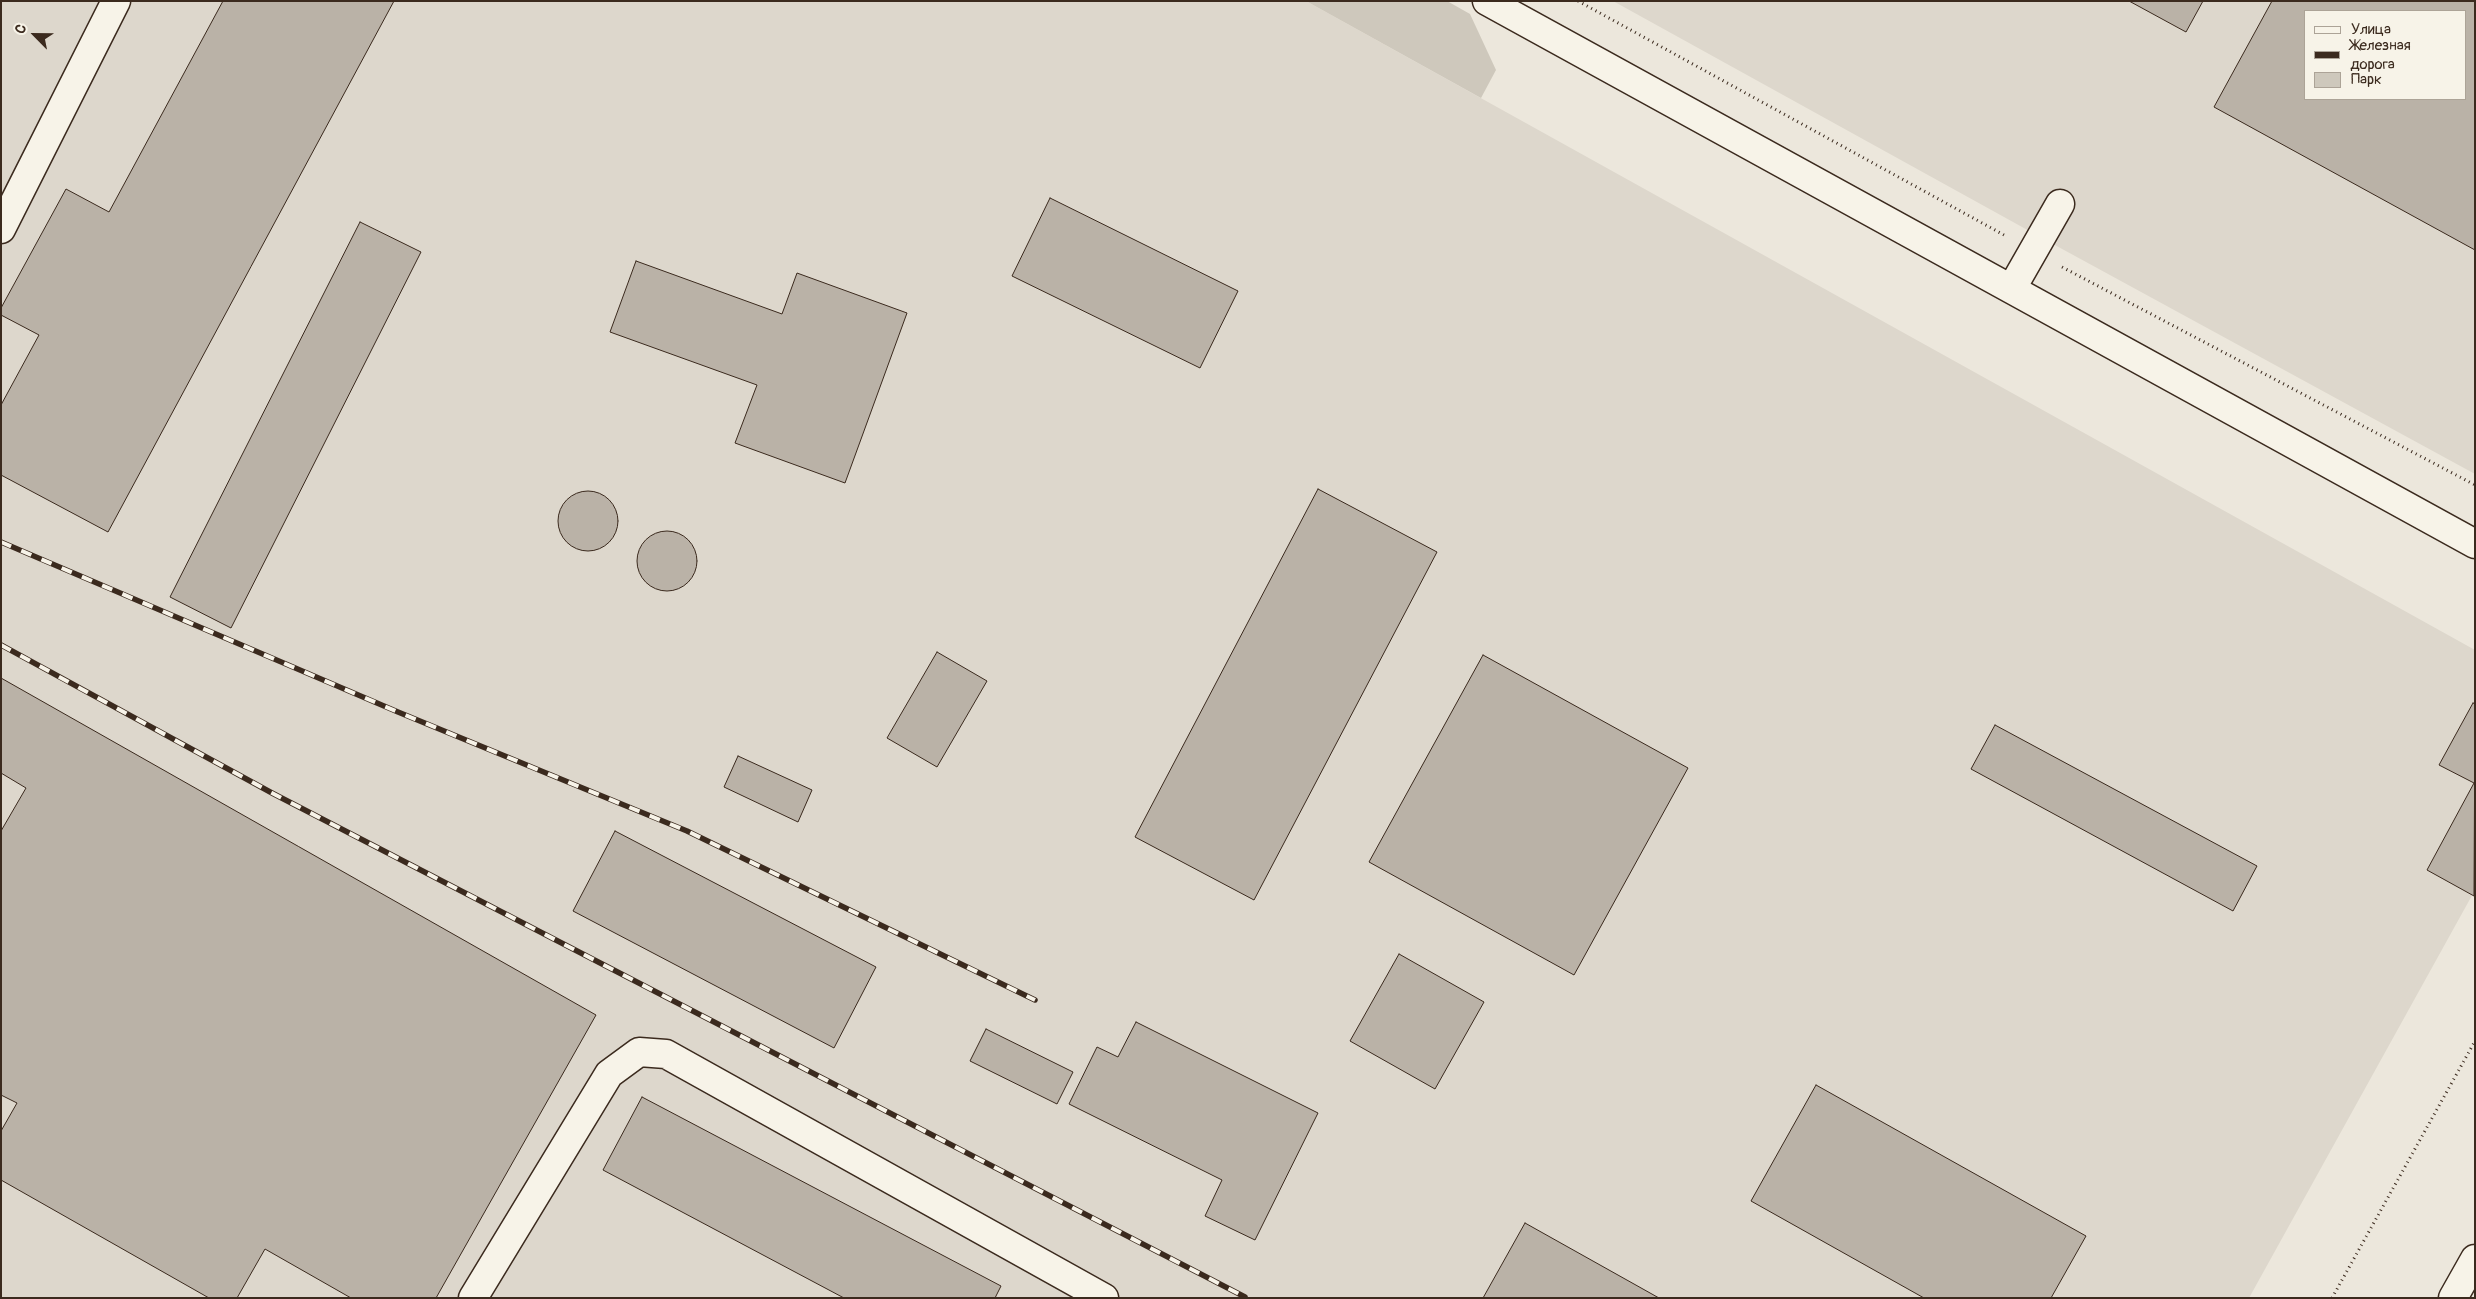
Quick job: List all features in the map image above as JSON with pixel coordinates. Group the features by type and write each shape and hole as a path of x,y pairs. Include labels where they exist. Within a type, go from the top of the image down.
{"main road":[{"path":"1,228 116,1"},
{"path":"1487,1 2475,544"},
{"path":"2012,288 2060,204"},
{"path":"473,1298 608,1074 638,1052 666,1054 1104,1298"},
{"path":"2453,1298 2475,1259"}],"path":[{"path":"2332,1298 2475,1041"}],"shaded area":[{"path":"1,1 1306,1 2475,650 2475,890 2249,1298 1,1298"},
{"path":"1613,1 2475,1 2475,474 2042,238"}],"green space":[{"path":"1306,1 1447,1 1470,14 1496,70 1481,98"}],"building":[{"path":"223,1 394,1 108,532 1,475 1,405 39,335 1,315 1,308 66,189 109,212"},
{"path":"2129,1 2203,1 2186,32"},
{"path":"2272,1 2475,1 2475,250 2214,107"},
{"path":"1050,198 1238,291 1200,368 1012,276"},
{"path":"360,222 421,252 231,628 170,597"},
{"path":"636,261 782,314 797,273 907,313 845,483 735,443 757,385 610,332"},
{"path":"1318,489 1437,552 1254,900 1135,837"},
{"path":"588,491 600,493 613,504 618,521 616,533 605,546 588,551 576,549 563,538 558,521 560,509 571,496"},
{"path":"661,531 673,531 684,536 692,544 697,555 695,573 684,586 673,591 661,591 650,586 642,578 637,567 637,555 642,544 650,536"},
{"path":"937,652 987,681 937,767 887,738"},
{"path":"1483,655 1688,768 1574,975 1369,862"},
{"path":"1,678 596,1015 436,1298 351,1298 265,1249 237,1298 209,1298 1,1180 1,1131 17,1103 1,1095 1,831 26,788 1,773"},
{"path":"2473,703 2475,704 2474,896 2427,870 2474,783 2439,765"},
{"path":"1995,725 2257,866 2233,911 1971,769"},
{"path":"738,756 812,790 798,822 724,787"},
{"path":"615,831 876,967 834,1048 573,911"},
{"path":"1399,954 1484,1002 1435,1089 1350,1041"},
{"path":"1136,1022 1318,1113 1255,1240 1205,1216 1222,1180 1069,1104 1097,1047 1118,1057"},
{"path":"986,1029 1073,1072 1057,1104 970,1061"},
{"path":"1816,1085 2086,1236 2051,1298 1924,1298 1751,1201"},
{"path":"642,1097 1001,1286 995,1298 844,1298 603,1170"},
{"path":"1525,1223 1659,1298 1483,1298"}],"railway":[{"path":"1,542 398,712 687,831 1035,1000"},
{"path":"1,645 272,793 1245,1297"}]}
